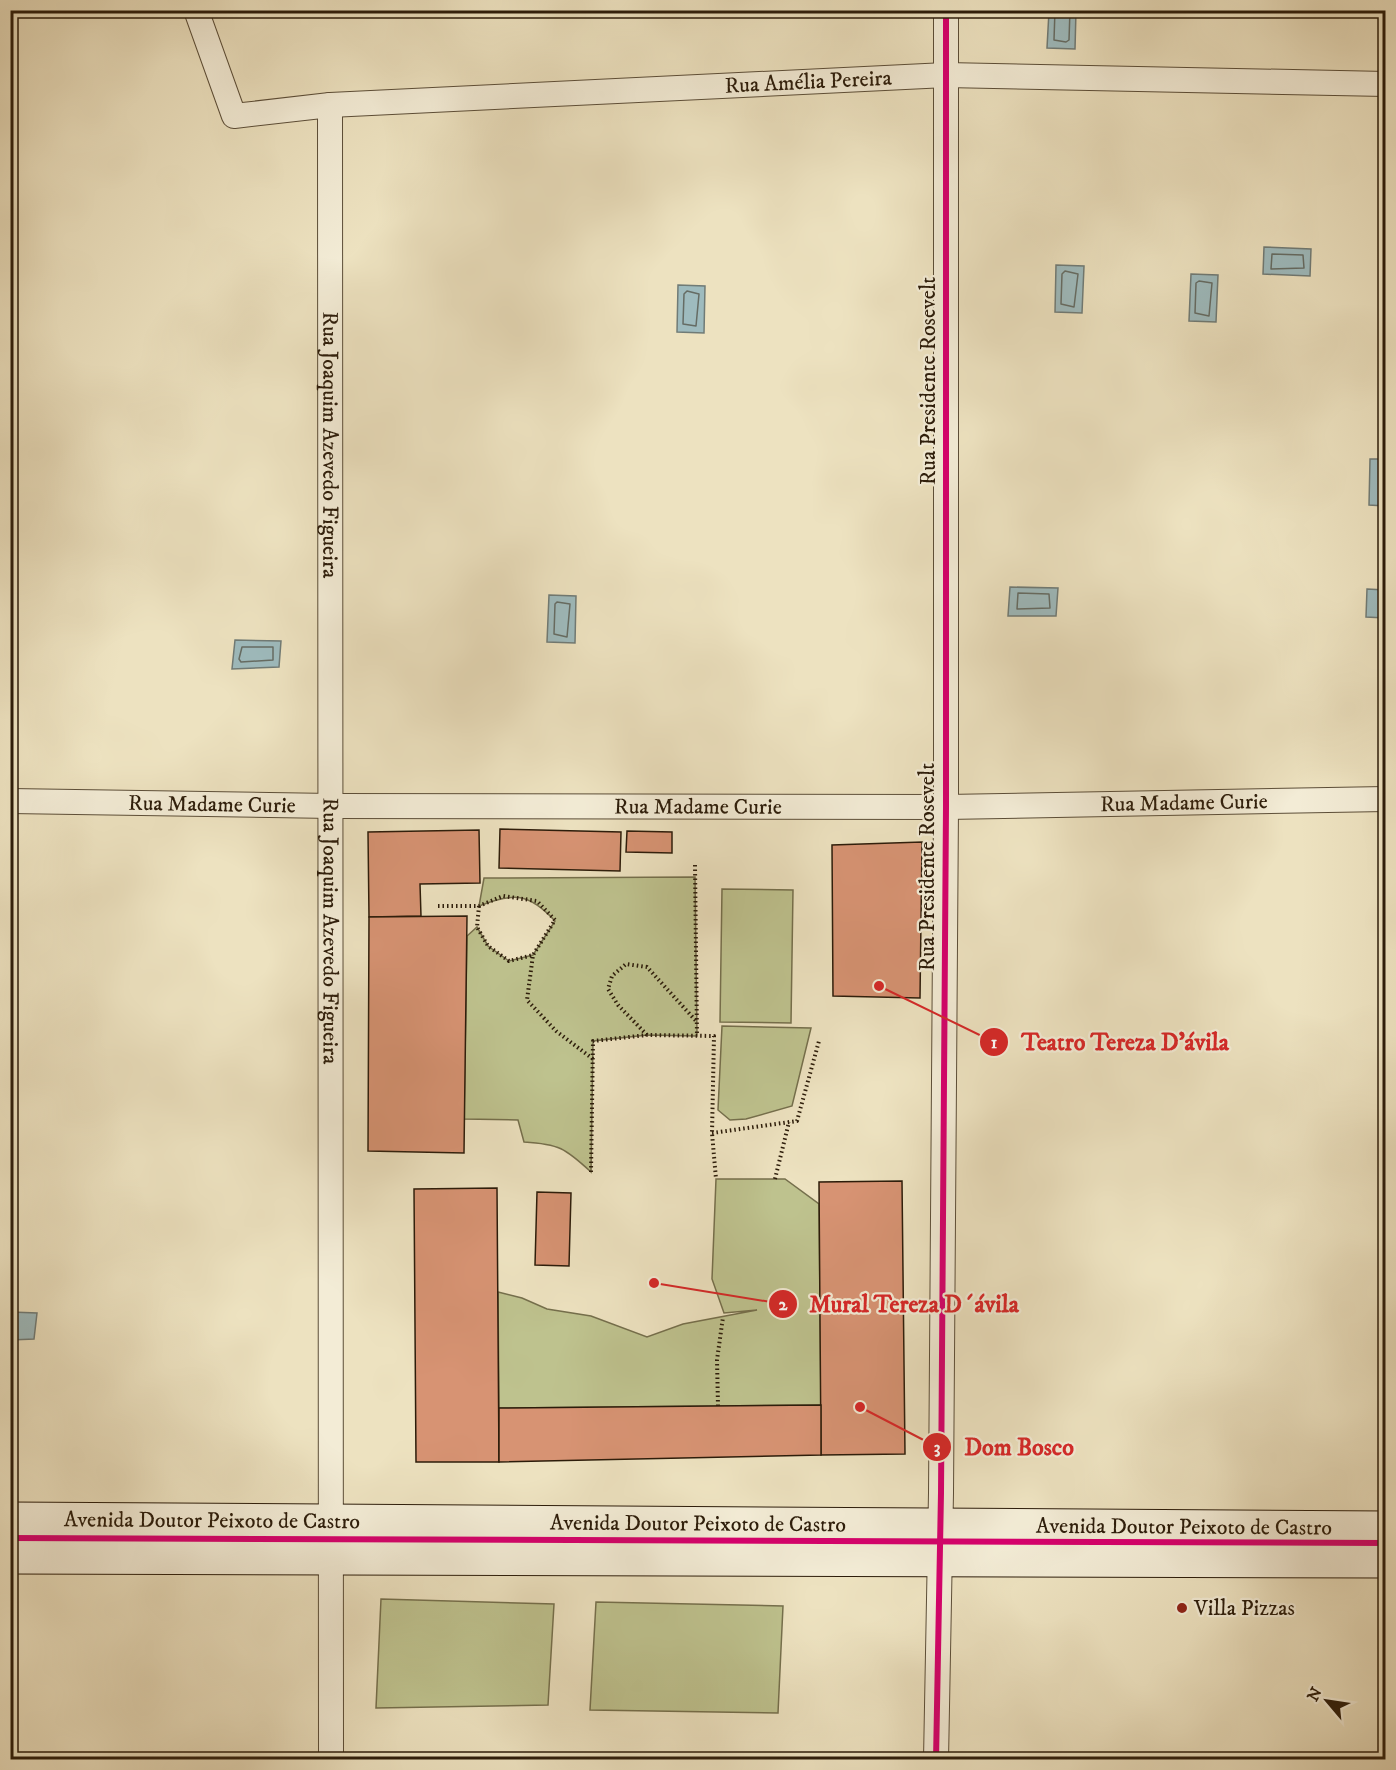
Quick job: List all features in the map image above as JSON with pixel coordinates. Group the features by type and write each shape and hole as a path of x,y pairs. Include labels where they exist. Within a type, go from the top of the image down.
{"street":[{"name":"Rua Amélia Pereira","path":"196,10 234,117 330,105 946,75 1386,84"},
{"name":"Rua Presidente Rosevelt","path":"936,1760 941,1524 946,10"},
{"name":"Rua Joaquim Azevedo Figueira","path":"330,105 333,1521 331,1760"},
{"name":"Rua Madame Curie","path":"10,801 332,806 945,807 1386,799"},
{"name":"Avenida Doutor Peixoto de Castro","path":"10,1519 1386,1528"},
{"name":"Avenida Doutor Peixoto de Castro","path":"10,1557 1386,1561"}],"path":[{"path":"695,865 697,1036"},
{"path":"438,906 479,906 503,896 537,901 555,920 533,955 527,1000 556,1031 593,1060"},
{"path":"479,906 477,927 497,955 509,961 533,955"},
{"path":"647,1035 618,1005 608,989 612,976 626,964 647,967 697,1022"},
{"path":"591,1172 593,1041 647,1035 714,1036 712,1133 716,1179"},
{"path":"712,1133 797,1121 819,1041"},
{"path":"775,1179 789,1122"},
{"path":"718,1406 717,1360 723,1317"}],"green space":[{"path":"695,877 697,1036 647,1035 593,1041 591,1172 568,1152 546,1144 524,1142 518,1120 464,1119 467,936 477,927 488,946 509,961 533,955 555,921 537,905 520,898 502,898 479,906 484,878"},
{"path":"722,889 793,890 791,1023 720,1022"},
{"path":"722,1026 811,1028 792,1106 746,1119 730,1120 718,1110"},
{"path":"716,1179 785,1179 819,1204 821,1405 499,1408 498,1292 522,1298 547,1309 591,1316 647,1337 683,1324 757,1310 724,1313 712,1279"},
{"path":"381,1599 554,1604 548,1705 376,1708"},
{"path":"596,1602 783,1606 778,1713 590,1710"}],"water":[{"path":"1049,11 1076,11 1075,49 1047,48"},
{"path":"1264,247 1311,249 1310,276 1263,274"},
{"path":"1056,265 1084,266 1082,313 1055,312"},
{"path":"1191,274 1218,275 1216,322 1189,321"},
{"path":"678,285 705,286 704,333 677,332"},
{"path":"1370,459 1385,459 1385,506 1369,505"},
{"path":"1010,587 1058,588 1056,616 1008,616"},
{"path":"1367,589 1385,590 1385,618 1366,617"},
{"path":"549,595 576,596 575,643 547,642"},
{"path":"235,640 281,641 279,667 232,669"},
{"path":"11,1312 37,1313 34,1339 11,1340"}],"building":[{"path":"500,829 621,832 620,871 499,868"},
{"path":"479,830 480,883 420,884 421,916 369,917 368,832"},
{"path":"627,831 672,832 672,853 626,852"},
{"path":"922,842 920,998 833,996 832,845"},
{"path":"467,916 464,1153 368,1151 369,917"},
{"path":"902,1181 905,1454 821,1455 819,1182"},
{"path":"497,1188 499,1462 416,1462 414,1189"},
{"path":"537,1192 571,1193 569,1266 535,1265"},
{"path":"821,1405 821,1455 499,1462 499,1408"}],"cycle path":[{"path":"936,1760 941,1493 946,807 946,10"},
{"path":"10,1538 1386,1543"}],"place":[{"name":"Teatro Tereza D'ávila","path":"879,986"},
{"name":"Mural Tereza D´ávila","path":"654,1283"},
{"name":"Dom Bosco","path":"860,1407"},
{"name":"Villa Pizzas","path":"1182,1608"}]}
